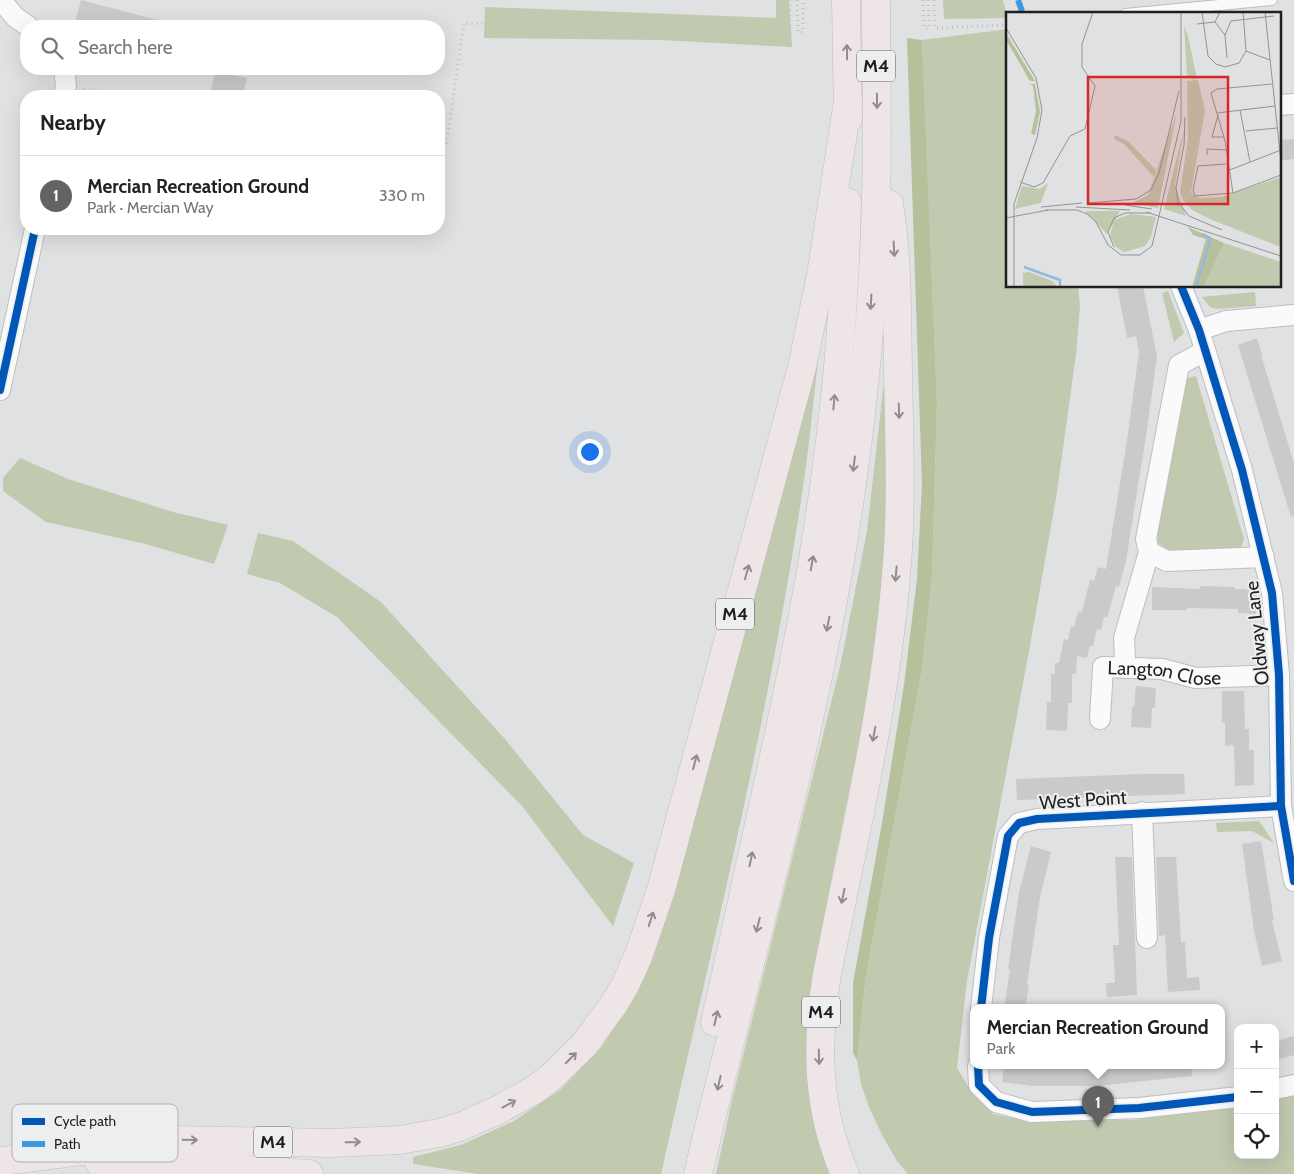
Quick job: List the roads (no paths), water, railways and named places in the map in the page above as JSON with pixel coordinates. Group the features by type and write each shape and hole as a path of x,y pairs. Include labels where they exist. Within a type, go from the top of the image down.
{"highway":[{"name":"M4","path":"691,1164 787,697 822,499 832,422 845,271 848,100 846,0"},
{"name":"M4","path":"691,1164 791,793 824,648 839,566 861,410 869,334 876,199 876,0"},
{"name":"M4","path":"178,1140 359,1142 400,1140 437,1133 478,1119 518,1100 549,1079 584,1045 614,1004 638,957 661,890 802,367 821,275 848,100"},
{"name":"M4","path":"845,1174 837,1156 824,1111 820,1065 821,1012 887,655 897,569 900,496 897,307 893,231 877,131"},
{"name":"M4","path":"117,1162 309,1174"}],"street":[{"path":"2,0 20,20"},
{"path":"0,390 34,235"},
{"name":"Oldway Lane","path":"1181,288 1199,330 1242,470 1272,592 1279,675 1281,806 1293,874"},
{"path":"1199,330 1226,321 1294,315"},
{"path":"1125,657 1124,638 1149,552 1146,539 1179,365 1205,351"},
{"name":"Oldway Lane","path":"1149,552 1167,562 1264,557"},
{"name":"Langton Close","path":"1100,719 1103,667 1162,669 1196,678 1279,675"},
{"name":"West Point","path":"980,1004 988,938 1008,836 1019,823 1037,819 1142,812 1281,806"},
{"path":"1142,812 1147,938"},
{"path":"978,1075 996,1102 1032,1112 1139,1108 1234,1097"},
{"path":"1279,1088 1294,1085"}],"lane":[{"path":"1146,12 1272,0"}],"place":[{"name":"Mercian Recreation Ground","path":"1098,1127"}]}
